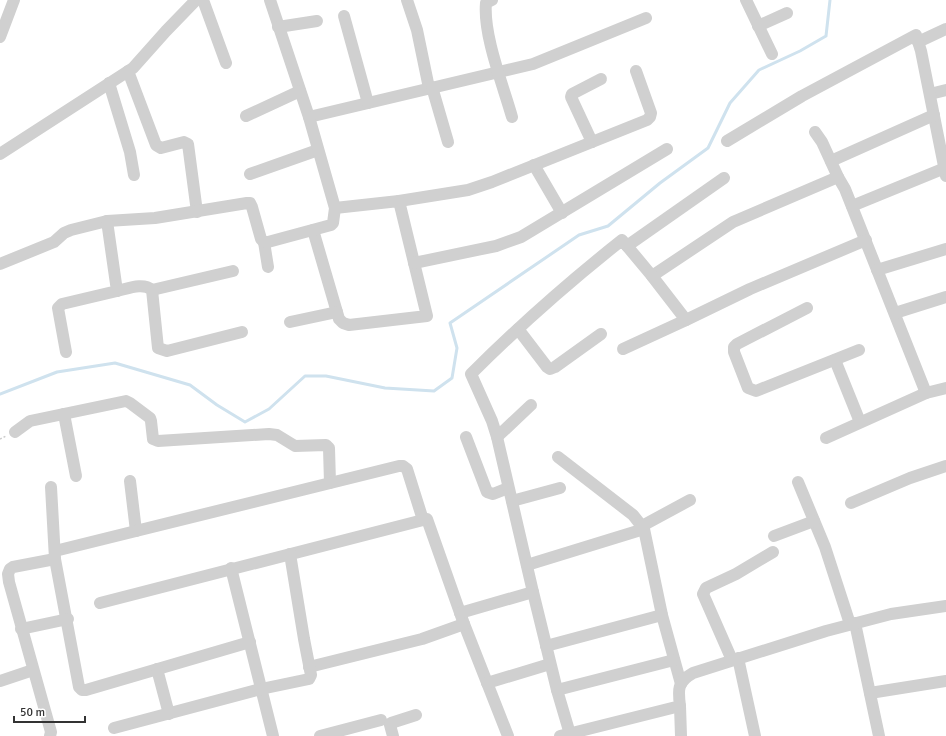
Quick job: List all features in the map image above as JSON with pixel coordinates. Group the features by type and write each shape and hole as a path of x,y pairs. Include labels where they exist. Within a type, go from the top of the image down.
{"street":[{"path":"0,37 14,0"},
{"path":"0,154 133,68 196,0"},
{"path":"203,0 226,63"},
{"path":"264,242 331,225 333,223 335,208 309,117 270,0"},
{"path":"407,0 417,30 431,88 448,142"},
{"path":"492,0 486,3 485,15 494,55 512,117"},
{"path":"746,0 772,54"},
{"path":"758,26 787,13"},
{"path":"344,16 368,103"},
{"path":"309,117 533,64 646,18"},
{"path":"278,27 317,21"},
{"path":"918,42 946,29"},
{"path":"727,141 802,96 916,35 921,50 945,172 852,206"},
{"path":"128,71 156,145 161,148 184,142 188,144 197,212"},
{"path":"335,208 468,190 492,182 648,120 651,113 636,71"},
{"path":"592,142 571,97 572,94 601,79"},
{"path":"109,83 130,152 134,175"},
{"path":"930,94 946,90"},
{"path":"246,116 300,91"},
{"path":"831,161 934,115"},
{"path":"815,132 822,142 838,177 845,188 926,393"},
{"path":"414,263 510,242 530,232 667,149"},
{"path":"250,174 318,150"},
{"path":"534,165 562,213"},
{"path":"652,276 733,222 838,177"},
{"path":"626,246 724,178"},
{"path":"313,230 339,319 343,323 349,325 427,316 399,200"},
{"path":"0,264 54,242 64,233 71,230 107,221 155,218 250,203 261,239 264,242 268,267"},
{"path":"107,221 117,291"},
{"path":"680,706 565,735 557,690 497,437 492,421 471,374 518,329 582,272 622,240 686,320"},
{"path":"623,349 750,289 866,240"},
{"path":"878,270 946,249"},
{"path":"152,290 233,271"},
{"path":"66,352 58,308 59,306 62,304 140,286 148,286 152,290 158,348 162,350 167,351 242,332"},
{"path":"895,313 946,297"},
{"path":"807,308 737,344 734,347 734,352 748,388 756,391 859,350"},
{"path":"290,322 337,312"},
{"path":"518,329 550,369 555,368 602,334"},
{"path":"835,360 860,422"},
{"path":"826,438 926,393 946,388"},
{"path":"15,432 30,421 126,401 150,418 153,439 158,441 273,434 295,446 326,445 329,448 330,483"},
{"path":"497,437 531,404"},
{"path":"64,414 76,476"},
{"path":"466,438 487,492 493,494 508,488"},
{"path":"558,457 632,515 643,528 662,615 681,684"},
{"path":"50,736 9,582 8,574 10,569 13,567 136,531 399,466 403,466 407,469 423,520"},
{"path":"851,503 910,478 946,466"},
{"path":"130,481 136,531"},
{"path":"798,482 825,547 853,624 879,736"},
{"path":"51,487 55,555 68,619 79,687 82,690 250,642"},
{"path":"512,501 560,488"},
{"path":"527,565 643,528 690,500"},
{"path":"100,603 231,568 427,519 462,619 508,736"},
{"path":"774,536 814,521"},
{"path":"755,736 735,659 703,594 706,588 736,574 773,552"},
{"path":"114,728 261,689 309,679 311,675 290,554"},
{"path":"231,568 273,736"},
{"path":"309,667 422,638 462,619 534,592"},
{"path":"681,736 678,690 686,677 693,672 826,630 891,614 946,606"},
{"path":"546,646 662,615"},
{"path":"21,629 68,619"},
{"path":"557,690 674,660"},
{"path":"487,683 550,664"},
{"path":"157,669 169,714"},
{"path":"0,681 33,670"},
{"path":"870,693 946,682"},
{"path":"393,736 391,723 416,715"},
{"path":"320,736 381,720"}],"waterway":[{"path":"0,394 57,372 115,363 190,385 217,405 245,422 269,409 305,376 326,376 385,388 434,391 452,378 457,348 450,323 579,235 608,226 660,183 708,148 730,103 759,70 800,51 826,36 830,0"}]}
